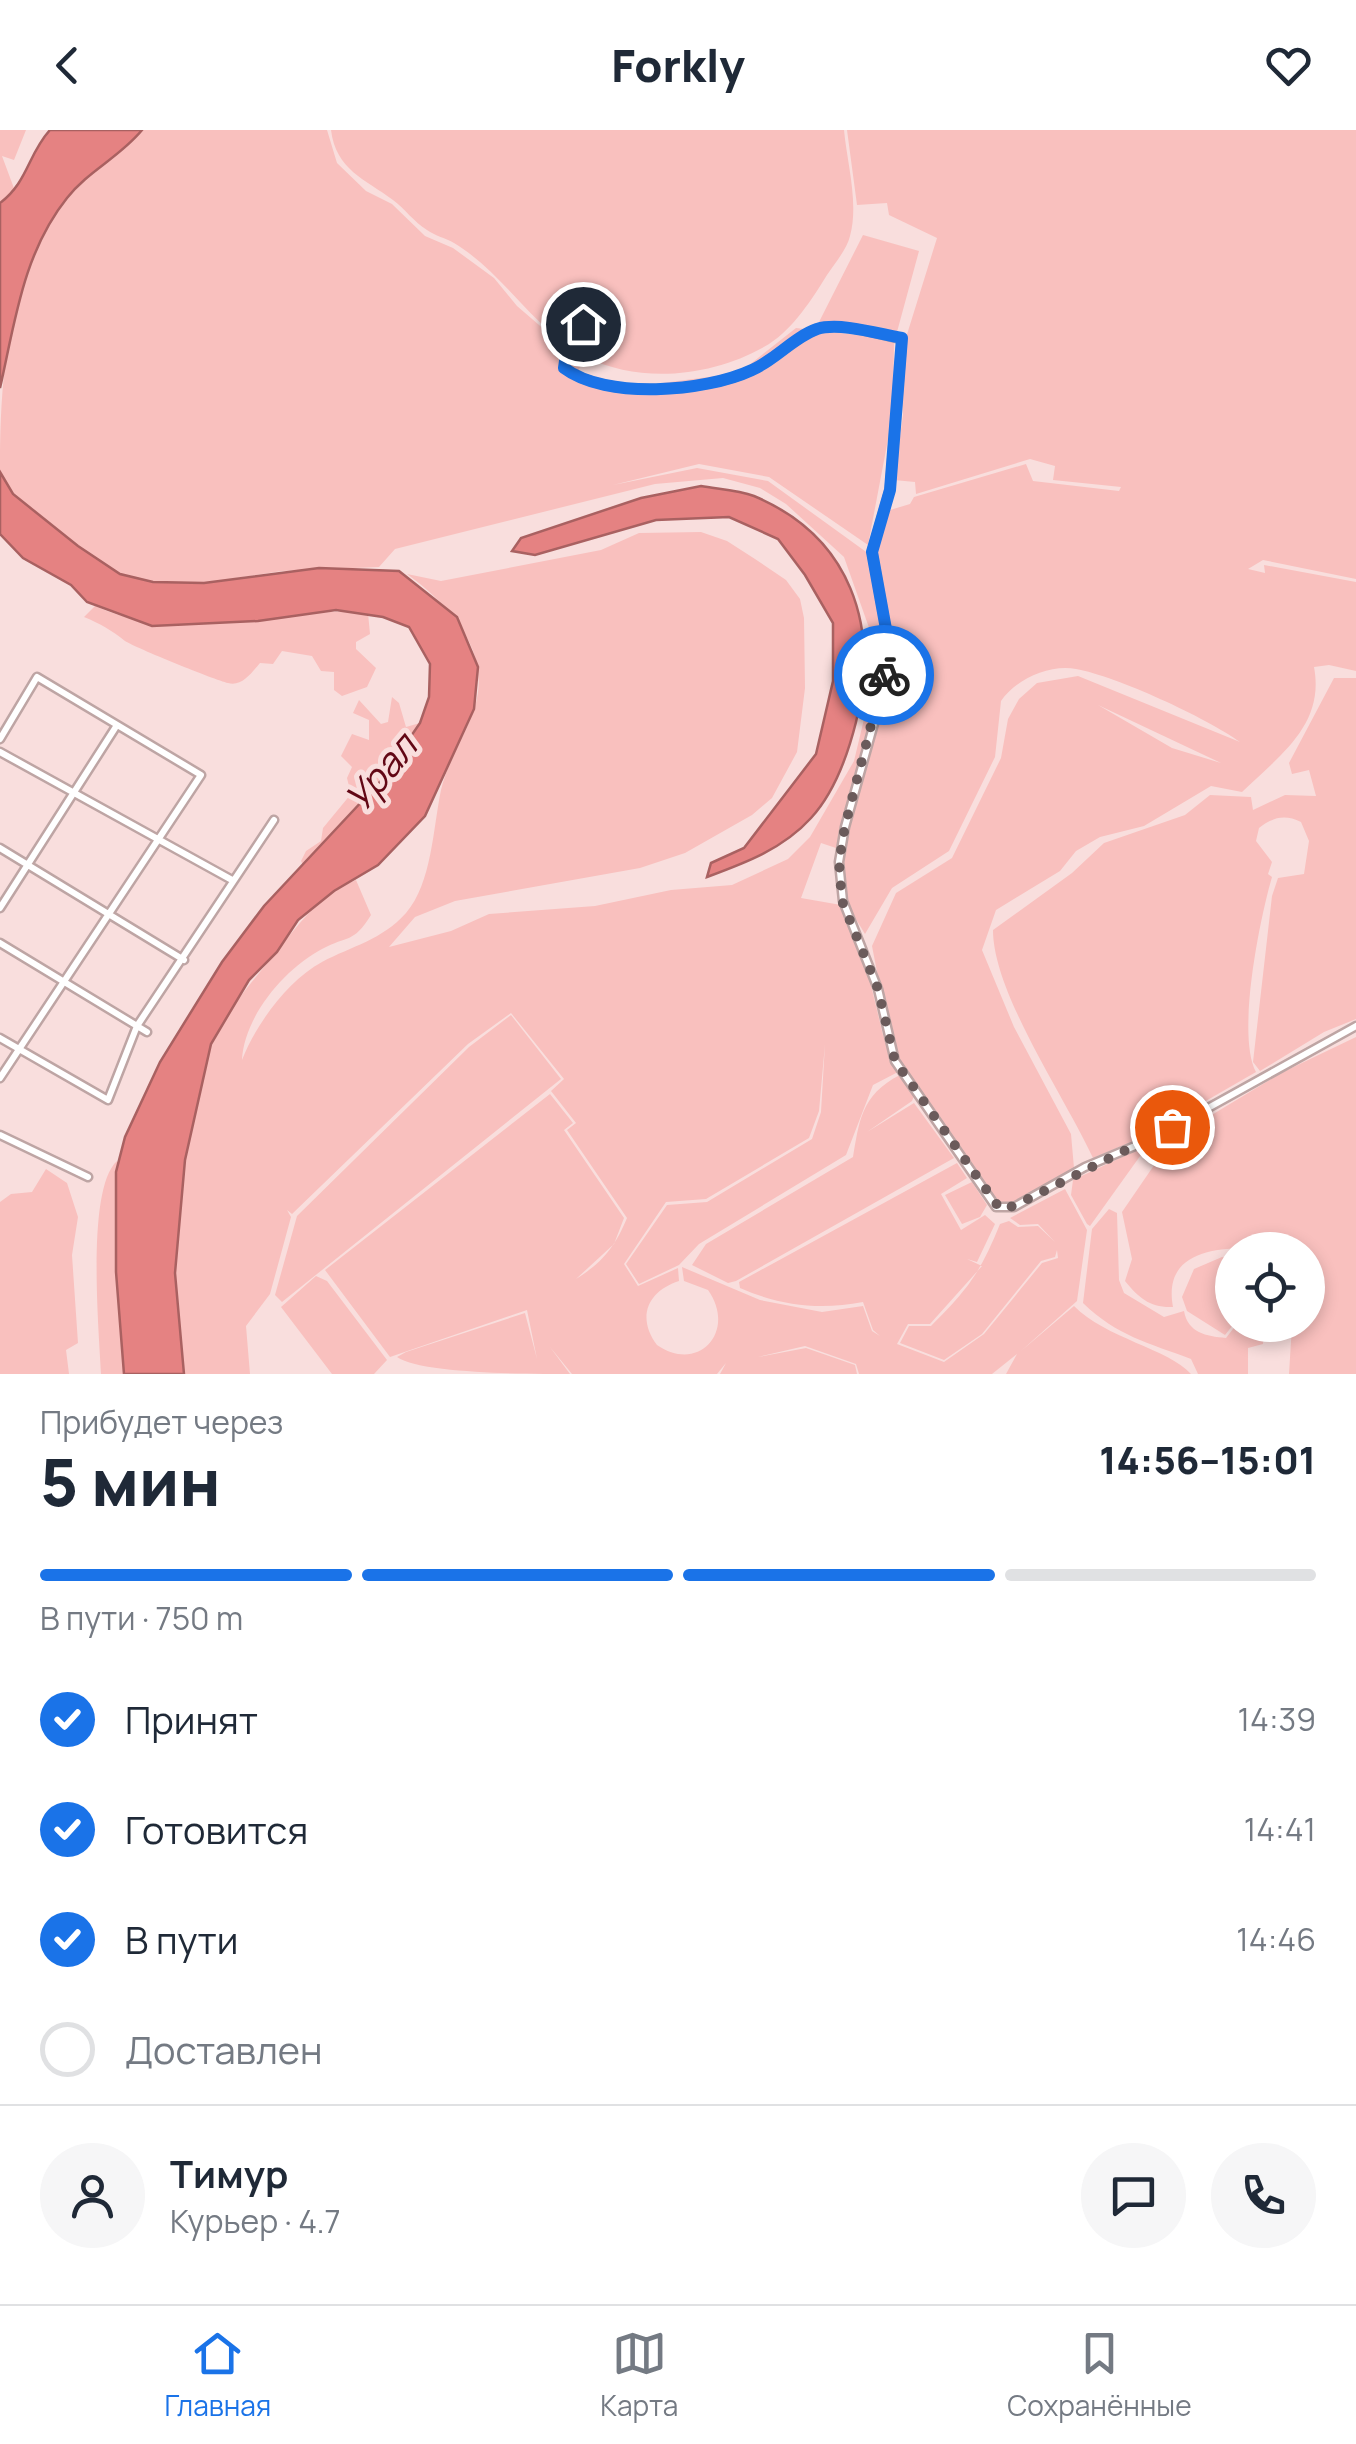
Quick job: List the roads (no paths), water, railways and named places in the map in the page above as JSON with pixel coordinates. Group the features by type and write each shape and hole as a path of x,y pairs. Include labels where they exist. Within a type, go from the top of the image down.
{"street":[{"path":"583,324 567,348 564,368 577,378 641,388 705,385 734,378 822,328 902,338 890,490 872,552 888,640 882,694 845,826 839,862 842,901 878,989 895,1061 992,1204 1000,1209 1014,1206 1085,1167 1141,1144 1356,1026"},
{"path":"0,739 37,678 201,775 0,1078"},
{"path":"0,908 77,795 117,725"},
{"path":"0,752 232,880"},
{"path":"0,1038 108,1100 137,1026 274,820"},
{"path":"0,848 184,960"},
{"path":"0,944 147,1032"},
{"path":"0,1135 88,1177"}],"water label":[{"name":"Урал","path":"381,773"}]}
